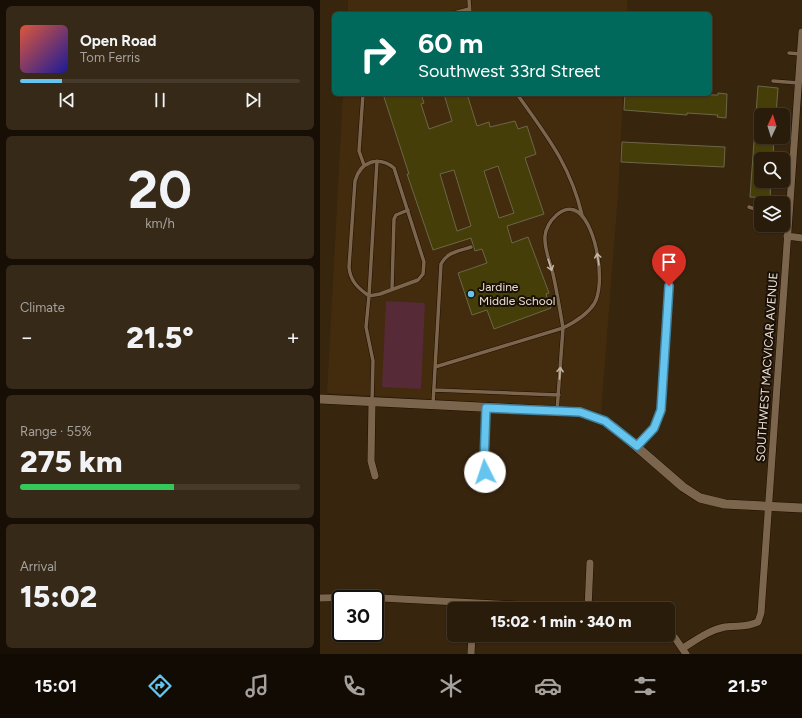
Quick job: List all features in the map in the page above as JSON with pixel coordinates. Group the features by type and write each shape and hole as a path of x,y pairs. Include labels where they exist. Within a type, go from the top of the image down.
{"street":[{"name":"SOUTHWEST MACVICAR AVENUE","path":"789,196 799,129 799,83 802,32"},
{"name":"SOUTHWEST MACVICAR AVENUE","path":"684,651 714,630 725,627 748,627 758,622 761,613 788,232"},
{"path":"788,236 802,238"},
{"path":"637,446 654,428 661,410 671,255"},
{"path":"320,399 580,412 605,421 637,446 683,487 700,498 725,504 802,508"},
{"path":"372,402 371,461 375,476"},
{"path":"486,408 484,464 490,482"},
{"path":"588,602 590,563"},
{"path":"320,598 362,597 447,604"},
{"path":"675,640 684,651"},
{"path":"471,654 472,642"}],"lane":[{"path":"469,0 470,12"},
{"path":"458,12 469,9"},
{"path":"789,53 801,54"},
{"path":"772,81 799,83"},
{"path":"363,96 359,151 364,165"},
{"path":"435,367 563,328 588,312 594,304 598,293 600,282 594,240 583,216 574,184 559,153 518,96"},
{"path":"372,402 373,361 366,327 377,161"},
{"path":"377,161 387,162 394,168 424,262 424,268 418,280 369,296 356,286 351,278 349,267 355,181 357,174 364,165 377,161"},
{"path":"749,207 754,209"},
{"path":"557,411 563,328 553,274 545,248 545,236 547,226 556,216 564,211 571,209 583,216"},
{"path":"392,289 394,219 396,216 408,210"},
{"path":"433,405 441,264 444,257 449,254 471,247"},
{"path":"434,390 559,395"}],"shaded area":[{"path":"348,0 627,0 627,12 348,12"},
{"name":"Jardine Middle School","path":"343,96 623,96 618,194 601,413 585,408 327,393"},
{"path":"386,301 425,303 421,389 382,387"}],"building":[{"path":"758,86 778,88 777,108 756,108"},
{"path":"718,93 727,94 726,118 717,117 718,115 687,113 687,115 624,110 625,96 718,95"},
{"path":"384,96 422,96 424,103 421,104 429,129 452,121 445,96 468,96 477,126 489,122 490,127 515,121 518,129 527,126 536,154 525,158 544,214 507,226 512,243 528,237 549,293 546,294 551,308 494,329 487,310 472,315 458,273 487,263 482,249 475,251 471,238 433,250 407,174 409,174","holes":["498,166 514,213 499,218 484,171","454,170 471,226 457,231 440,174"]},
{"path":"622,142 725,147 724,167 621,162"},
{"path":"754,142 754,144 774,144 773,152 754,152 754,188 771,188 770,196 750,197"}],"place":[{"name":"Jardine Middle School","path":"471,294"}],"route":[{"path":"485,472 486,408 580,412 605,421 637,446 650,433 654,428 661,410 669,286"}]}
